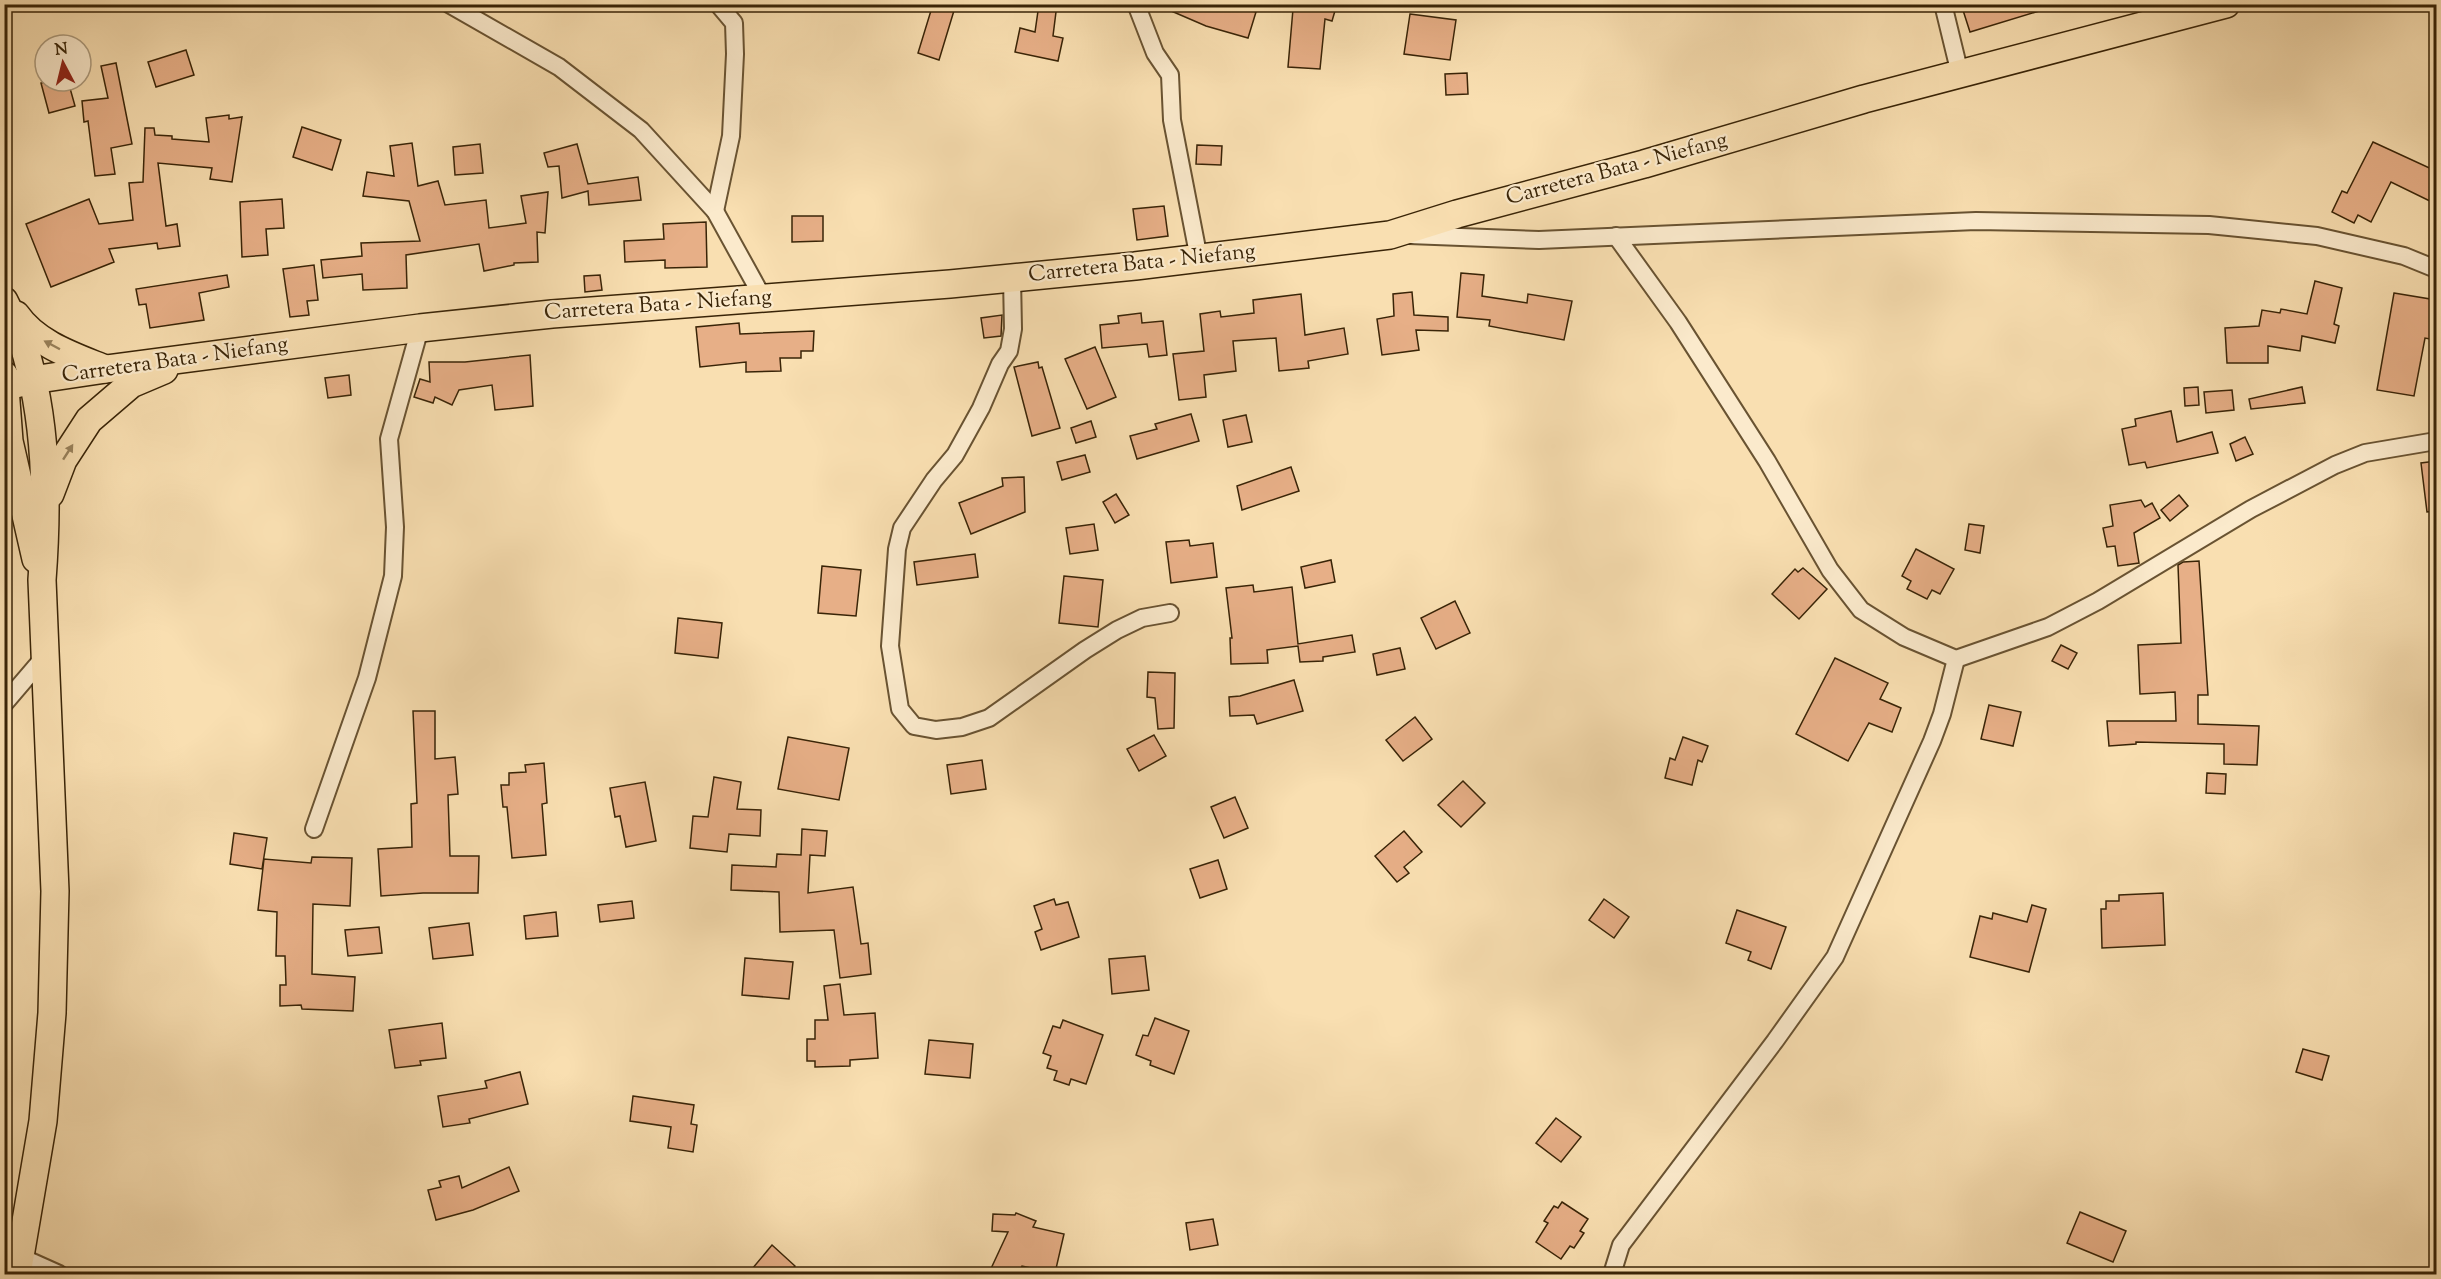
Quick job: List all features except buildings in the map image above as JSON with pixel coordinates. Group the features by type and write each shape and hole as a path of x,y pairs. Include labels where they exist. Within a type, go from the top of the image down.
{"main road":[{"name":"Carretera Bata - Niefang","path":"5,383 420,328 552,314 1012,278 1199,259 1390,235 1457,214 1644,164 1864,99 2226,4"},
{"path":"4,299 25,328 47,343 106,369"},
{"path":"4,299 23,342 39,421 46,506 42,580 55,891 52,1013 43,1121 14,1262"},
{"path":"46,506 63,460 89,420 131,384 190,358"},
{"path":"5,383 9,441 42,580"},
{"path":"4,497 34,550"}],"street":[{"path":"449,4 559,67 641,130 714,211 763,298"},
{"path":"714,211 731,136 735,54 734,23 718,4"},
{"path":"1136,4 1155,53 1170,75 1172,120 1199,259"},
{"path":"1943,4 1960,74"},
{"path":"1390,235 1539,240 1976,221 2208,225 2317,236 2404,256 2436,269"},
{"path":"1616,236 1678,322 1767,461 1830,570 1861,610 1904,638 1956,659 2048,627 2098,601 2251,509 2335,465 2365,453 2436,441"},
{"path":"1012,278 1013,329 1009,351 1000,364 981,408 955,455 934,480 902,528 897,549 890,646 900,709 914,726 936,730 962,727 989,718 1085,650 1118,630 1142,618 1170,613"},
{"path":"314,829 367,678 393,576 395,527 389,439 420,328"},
{"path":"4,704 45,656"},
{"path":"1612,1275 1621,1245 1835,957 1932,741 1942,714 1956,659"},
{"path":"14,1262 59,1275"}]}
